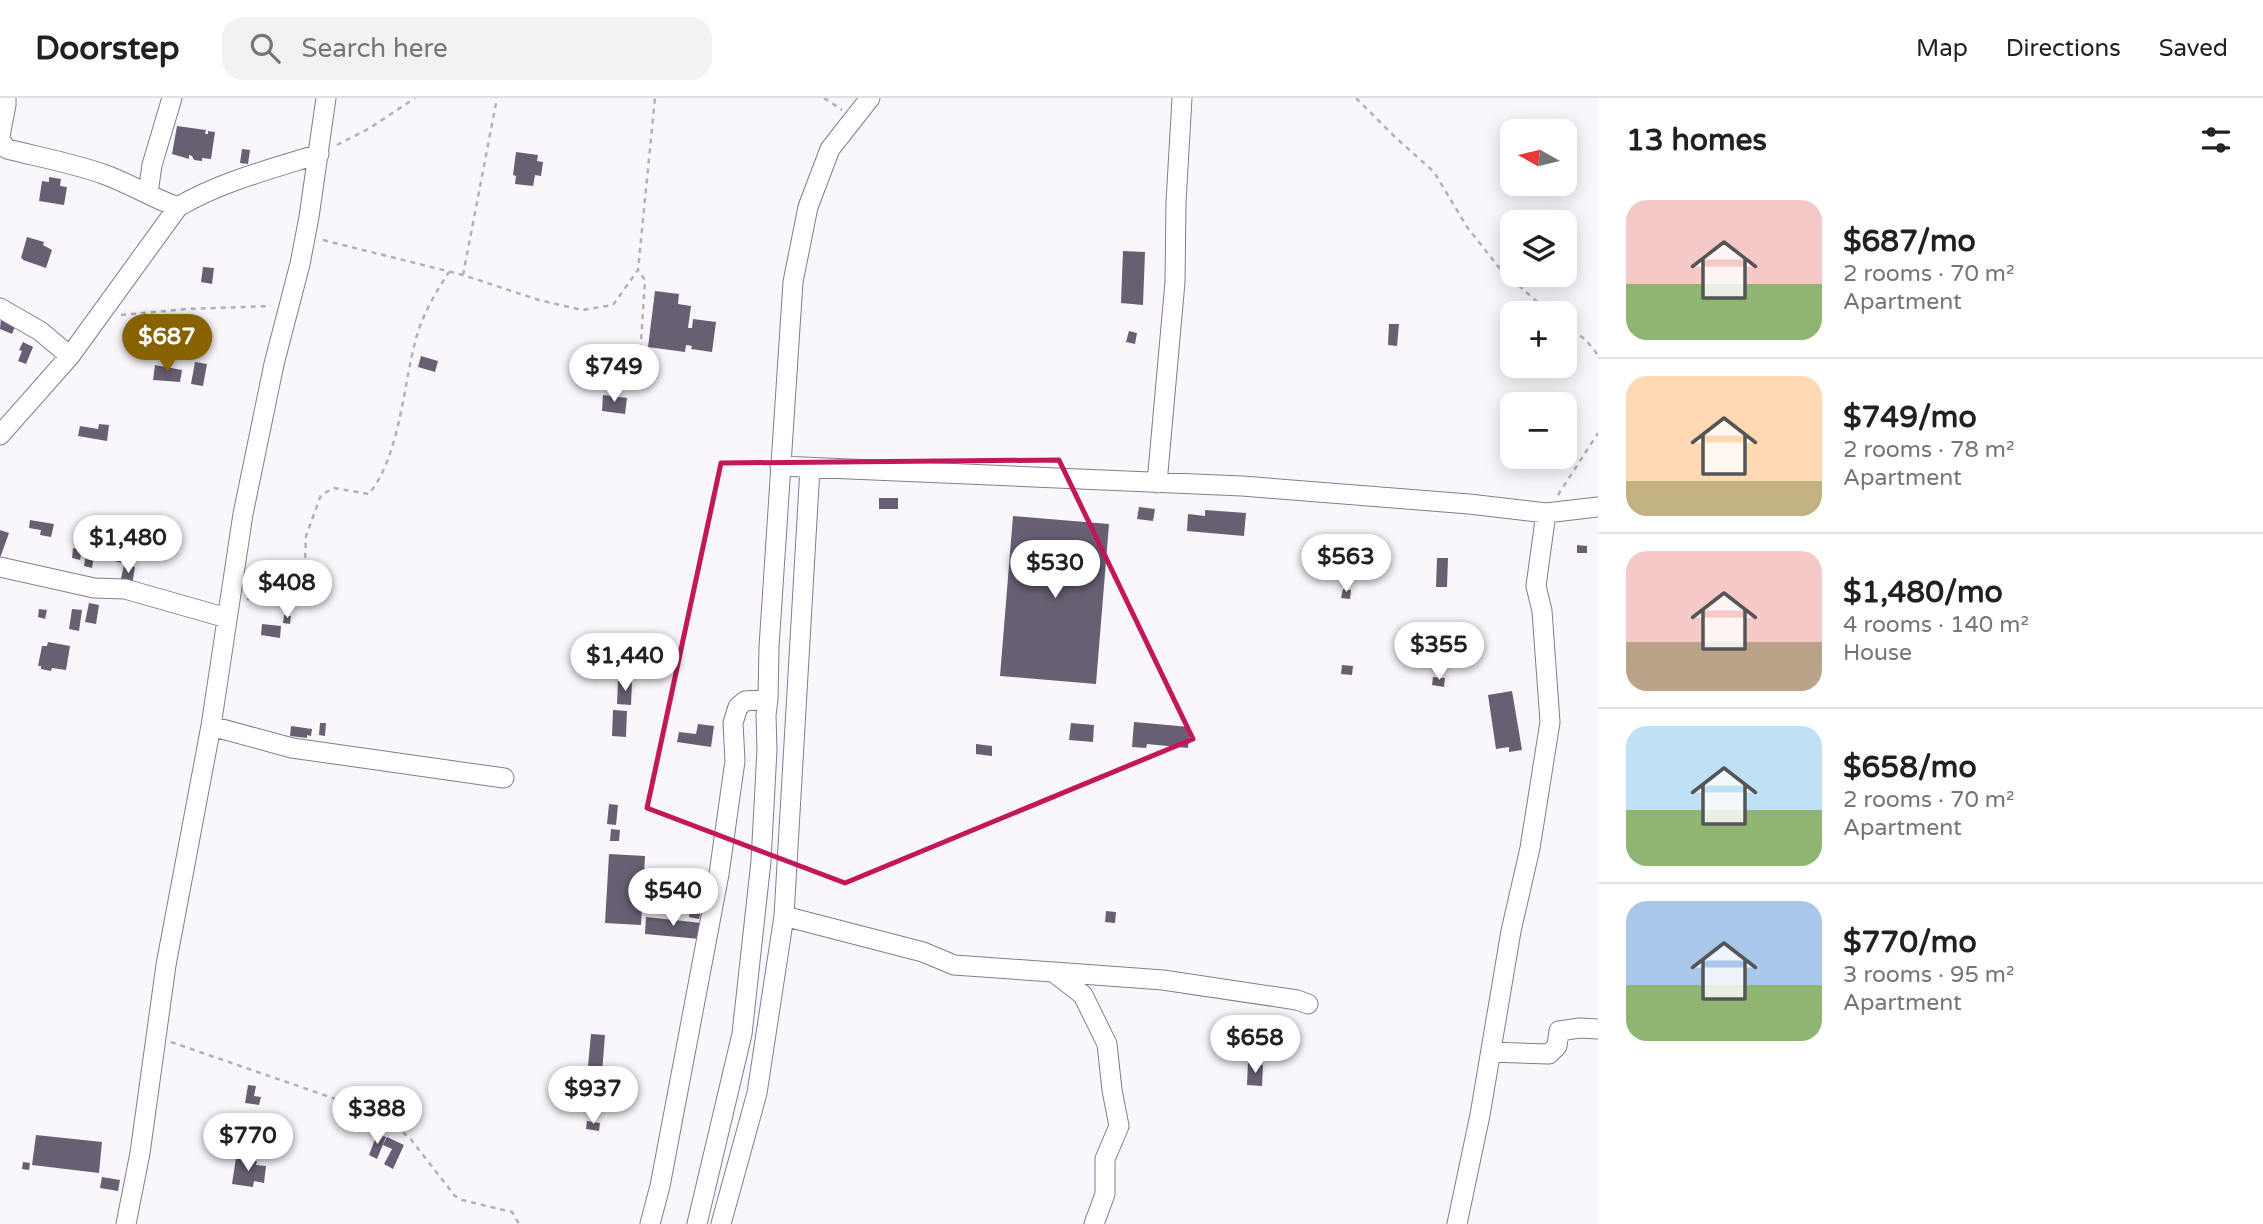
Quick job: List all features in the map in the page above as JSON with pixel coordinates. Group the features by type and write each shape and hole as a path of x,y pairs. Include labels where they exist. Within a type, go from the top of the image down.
{"street":[{"path":"6,98 0,138 7,149 104,174 148,193 154,199 178,207"},
{"path":"148,193 152,165 173,98"},
{"path":"126,1224 140,1153 166,964 211,726 243,514 274,364 291,306 306,236 326,98"},
{"path":"697,1224 742,1034 761,861 769,647 793,282 808,207 830,149 870,98"},
{"path":"1157,483 1175,282 1182,98"},
{"path":"0,435 70,356 178,207 193,198 243,178 319,154"},
{"path":"0,308 40,331 70,356"},
{"path":"780,466 1242,486 1469,503 1546,513 1598,507"},
{"path":"722,1224 757,1093 785,916 810,468"},
{"path":"1457,1224 1491,1052 1511,931 1530,848 1550,722 1542,611 1536,586 1546,513"},
{"path":"0,567 94,588 125,589 228,608"},
{"path":"650,1224 660,1186 719,874 735,761 733,723 738,707 745,701 768,699"},
{"path":"211,726 292,748 504,778"},
{"path":"785,916 923,951 954,965 1163,980 1308,1003"},
{"path":"1053,972 1083,995 1107,1044 1119,1126 1105,1158 1105,1194 1094,1224"},
{"path":"1491,1052 1549,1055 1557,1046 1559,1031 1598,1029"}],"path":[{"path":"319,154 370,128 415,98"},
{"path":"463,275 497,98"},
{"path":"306,236 463,275 539,300 582,310 613,305 638,270 655,98"},
{"path":"824,98 854,117"},
{"path":"1356,98 1434,172 1467,226 1501,270 1536,301"},
{"path":"638,270 645,280 638,389"},
{"path":"228,608 290,598 304,587 306,536 321,495 334,488 369,494 380,481 390,452 426,309 449,272"},
{"path":"100,317 187,309 291,306"},
{"path":"1577,333 1598,355"},
{"path":"1546,513 1598,433"},
{"path":"156,1037 376,1113 409,1137 455,1196 512,1212 519,1224"}],"highlighted area":[{"path":"1059,460 1193,739 845,883 647,808 721,463"}],"building":[{"path":"177,126 206,130 205,134 208,134 208,131 215,132 211,159 194,160 189,155 189,159 172,154"},
{"path":"242,149 250,150 248,164 240,163"},
{"path":"516,152 538,155 537,161 543,162 541,176 535,175 533,186 515,184 516,176 513,175"},
{"path":"49,177 61,179 60,186 67,187 64,205 39,201 42,181 49,182"},
{"path":"27,237 44,242 43,245 52,250 46,268 21,258"},
{"path":"1123,251 1145,252 1143,305 1121,303"},
{"path":"203,267 214,268 212,284 201,282"},
{"path":"655,291 679,294 678,304 691,306 688,328 692,328 693,319 716,322 712,352 691,349 692,346 686,345 685,352 648,347"},
{"path":"1,318 16,324 12,334 0,329"},
{"path":"1389,324 1399,324 1397,346 1388,345"},
{"path":"1129,331 1137,333 1135,344 1126,342"},
{"path":"23,342 33,347 26,364 18,361"},
{"path":"421,356 438,361 435,372 418,367"},
{"path":"195,362 207,364 203,386 191,384"},
{"path":"155,365 182,370 180,382 153,380"},
{"path":"603,395 627,398 625,414 602,411"},
{"path":"99,424 109,425 107,441 78,436 80,426 98,429"},
{"path":"879,498 898,498 898,509 879,509"},
{"path":"1139,507 1155,509 1153,521 1137,519"},
{"path":"1205,510 1246,513 1244,536 1187,531 1188,514 1205,516"},
{"path":"1013,516 1109,524 1096,684 1000,676"},
{"path":"30,520 54,524 51,537 40,535 41,530 29,528"},
{"path":"0,530 9,533 0,558"},
{"path":"88,543 96,545 92,568 84,566"},
{"path":"1577,545 1587,546 1587,553 1577,553"},
{"path":"73,548 82,550 80,560 72,558"},
{"path":"112,549 134,553 132,565 109,560"},
{"path":"1437,558 1448,558 1447,587 1436,587"},
{"path":"124,565 135,567 132,585 120,583"},
{"path":"1343,589 1351,590 1350,599 1341,598"},
{"path":"89,603 99,605 96,624 85,622"},
{"path":"39,609 47,610 45,619 38,617"},
{"path":"72,609 82,610 79,631 69,629"},
{"path":"284,615 291,616 290,624 283,623"},
{"path":"262,624 281,626 280,638 261,635"},
{"path":"48,642 70,646 66,670 52,668 51,671 38,666 42,646 47,646"},
{"path":"631,647 638,648 635,667 628,666"},
{"path":"1342,665 1353,666 1352,675 1341,674"},
{"path":"1433,677 1445,678 1444,687 1432,685"},
{"path":"618,681 632,682 631,705 617,704"},
{"path":"1512,691 1522,750 1509,752 1509,747 1496,749 1488,695"},
{"path":"613,710 627,711 626,737 612,736"},
{"path":"1134,722 1190,727 1188,748 1147,744 1146,748 1132,747"},
{"path":"320,723 326,723 325,736 319,735"},
{"path":"1071,723 1094,725 1093,742 1069,740"},
{"path":"698,724 714,726 711,747 677,742 679,732 696,734"},
{"path":"291,726 312,729 311,736 290,736"},
{"path":"976,744 992,746 992,756 976,754"},
{"path":"609,804 618,805 616,825 607,824"},
{"path":"611,829 620,830 619,841 610,841"},
{"path":"609,854 645,856 641,925 605,923"},
{"path":"693,891 704,893 699,919 689,917"},
{"path":"1106,911 1116,912 1115,923 1105,922"},
{"path":"646,917 702,923 700,939 645,934"},
{"path":"591,1034 605,1035 602,1073 598,1073 597,1078 587,1077"},
{"path":"1248,1063 1263,1065 1262,1086 1247,1085"},
{"path":"596,1084 602,1084 599,1111 592,1111"},
{"path":"248,1085 256,1086 254,1096 261,1097 259,1105 245,1103"},
{"path":"587,1121 600,1123 599,1131 586,1129"},
{"path":"377,1134 386,1137 377,1159 369,1155"},
{"path":"36,1135 102,1142 99,1173 32,1165"},
{"path":"387,1137 404,1145 393,1169 384,1164 392,1149 383,1145"},
{"path":"236,1158 257,1161 256,1165 266,1166 264,1183 254,1181 253,1187 232,1184"},
{"path":"23,1162 30,1163 29,1170 22,1169"},
{"path":"102,1177 120,1180 118,1191 100,1188"}]}
